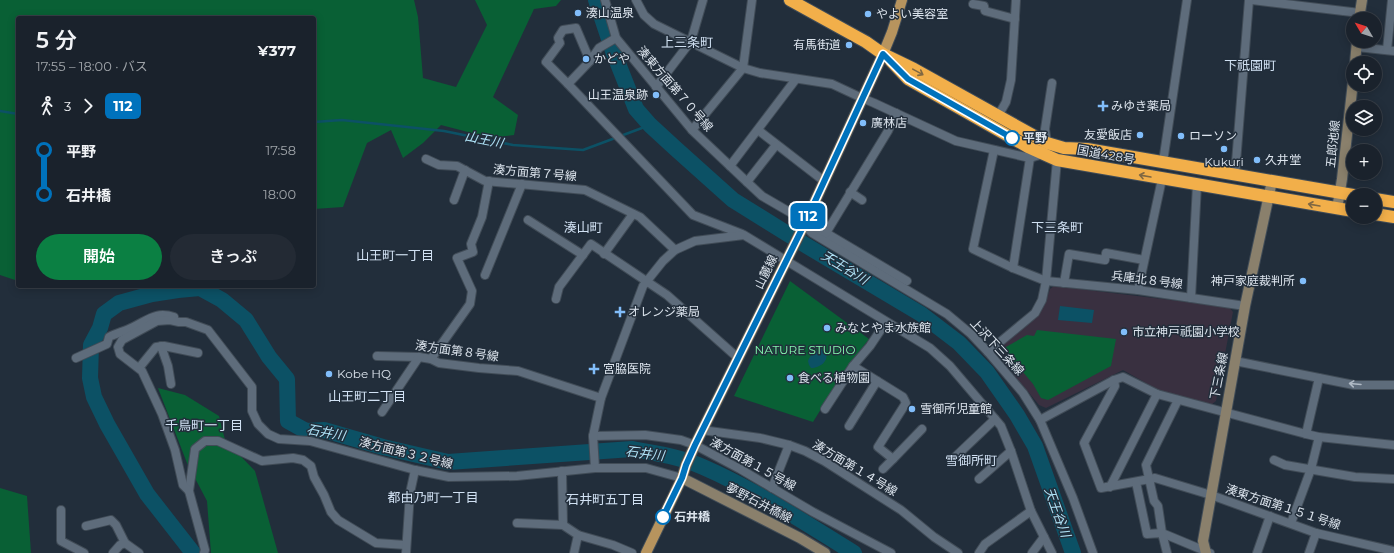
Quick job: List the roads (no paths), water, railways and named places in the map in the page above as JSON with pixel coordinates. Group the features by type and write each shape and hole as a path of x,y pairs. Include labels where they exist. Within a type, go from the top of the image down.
{"highway":[{"name":"国道428号","path":"790,0 866,42 883,54 998,116 1045,148 1057,160 1346,210"},
{"name":"国道428号","path":"883,54 908,79 1028,147 1087,149 1346,194"},
{"path":"1382,200 1394,202"},
{"path":"1382,215 1394,217"}],"main road":[{"name":"山麓線","path":"646,553 682,478 693,448 804,225 883,54 902,0"}],"street":[{"name":"湊東方面第７０号線","path":"605,0 615,39 692,130 762,196 793,214 804,225"},
{"path":"637,0 644,15 654,24 743,68 760,73 832,84 956,141 1030,158 1045,148 1045,129 1052,83"},
{"path":"692,130 743,68 752,0"},
{"path":"998,116 1006,102 1011,80 1016,0"},
{"path":"1163,162 1187,0"},
{"path":"1235,175 1251,0 1346,14"},
{"path":"1360,12 1362,0"},
{"path":"1380,48 1391,50 1392,0"},
{"path":"656,87 691,41 701,1"},
{"path":"973,4 984,6 985,11 1015,19"},
{"path":"590,61 576,28 563,30 558,38 560,43 546,62 693,215 744,235 930,348 950,366 1000,426 1011,451 1031,511 1052,553"},
{"path":"568,84 590,61 599,48 615,39"},
{"path":"730,166 796,79"},
{"name":"五郎池線","path":"1337,208 1352,92"},
{"path":"826,233 888,131 896,113"},
{"path":"758,130 824,181"},
{"path":"747,182 776,145"},
{"name":"兵庫北８号線","path":"994,150 973,249 1013,268 1046,281 1138,290 1245,306"},
{"name":"湊方面第７号線","path":"426,158 440,165 457,166 484,181 585,190 640,217 675,250"},
{"path":"1013,268 1030,158"},
{"path":"988,352 1034,313 1042,300 1046,281 1057,160"},
{"path":"454,200 465,170"},
{"path":"1138,290 1162,179"},
{"path":"431,358 470,304 472,292 457,258 473,252 471,244 482,217 489,181"},
{"name":"下三条線","path":"1207,552 1203,541 1225,413 1245,306 1272,181"},
{"path":"485,275 522,184"},
{"path":"1191,298 1197,185"},
{"path":"850,192 862,200"},
{"path":"604,254 633,214"},
{"path":"528,220 583,255"},
{"path":"804,225 814,227 826,233 907,281"},
{"name":"上沢下三条線","path":"804,225 812,233 947,314 971,334 988,352 1023,393 1040,420 1073,498 1093,553"},
{"path":"595,468 593,436 601,398 643,286 663,261 675,250 695,241 744,235"},
{"path":"556,299 559,287 591,244 667,295 738,358"},
{"path":"1064,283 1069,254 1105,260 1106,253 1144,260"},
{"path":"78,357 107,344 109,337 132,328 150,317 169,315 180,318 186,322"},
{"name":"湊方面第３２号線","path":"204,553 205,550 189,492 183,485 175,450 162,414 142,371 120,354 118,347 122,340 156,321 170,320 186,322 208,330 252,387 252,412 258,424 268,434 279,439 310,440 415,470 449,477 517,476 595,468 646,468 682,478"},
{"path":"825,409 853,366 870,346 886,322"},
{"path":"139,368 156,347 161,346 198,353"},
{"path":"161,346 168,366 171,384"},
{"name":"湊方面第８号線","path":"377,356 431,358 439,363 518,371 601,398"},
{"path":"382,412 419,357"},
{"path":"1235,361 1354,385 1394,385"},
{"path":"853,366 903,397 906,403 878,447 893,459"},
{"path":"1040,420 1114,380 1123,377 1157,394 1306,434 1319,437 1394,445"},
{"path":"1306,434 1319,378"},
{"path":"1114,380 1115,386 1084,443 1101,488 1149,479"},
{"path":"849,426 877,381"},
{"path":"1110,487 1157,394"},
{"path":"1167,553 1158,506 1154,501 1146,465 1178,400"},
{"path":"956,457 995,419"},
{"path":"883,470 922,429"},
{"name":"湊方面第１４号線","path":"702,430 760,438 789,445 805,451 824,461 901,510 934,537 958,553"},
{"name":"湊方面第１５号線","path":"593,436 645,435 681,440 693,448 740,469 813,512 891,553"},
{"path":"1291,523 1311,469 1319,437"},
{"path":"189,492 195,449 205,441 218,441 262,460 293,458 303,460 311,466 314,477 331,512 338,520 376,543 406,549 410,493 415,470"},
{"path":"772,488 789,445"},
{"path":"979,479 1011,451"},
{"path":"1274,460 1285,465 1355,477 1394,479"},
{"path":"562,472 563,525"},
{"name":"夢野石井橋線","path":"682,478 800,538 825,553"},
{"name":"湊東方面第１５１号線","path":"1149,479 1155,478 1211,495 1316,533 1394,551"},
{"path":"1136,482 1147,534 1162,533 1207,552"},
{"path":"62,510 61,541 84,553"},
{"path":"979,553 985,544 1031,511"},
{"path":"1257,553 1270,516"},
{"path":"86,526 110,520 116,525 125,543 139,553"},
{"path":"517,523 563,525 578,535 613,544 632,553"},
{"path":"1309,553 1316,533"},
{"path":"574,553 578,535"},
{"path":"1032,553 1044,537"},
{"path":"113,553 120,545 125,543"}],"water":[{"path":"1060,306 1094,310 1092,323 1058,320"},
{"path":"821,349 826,352 827,355 825,361 818,367 811,368 808,361 809,359 815,352"}],"waterway":[{"name":"天王谷川","path":"596,0 613,51 636,109 650,125 733,200 921,314 959,343 987,372 1017,415 1035,446 1073,553"},
{"name":"山王川","path":"0,111 16,114"},
{"name":"山王川","path":"316,122 342,120 444,131 513,145 583,150 650,125"},
{"name":"石井川","path":"193,553 147,494 107,424 94,397 90,378 91,345 100,328 104,314 119,303 152,294 200,288 222,300 246,320 269,357 287,379 288,421 306,431 324,430 383,447 448,462 632,449 668,456 695,464 723,476 780,507 854,553"}],"place":[{"name":"湊山温泉","path":"578,13"},
{"name":"やよい美容室","path":"868,14"},
{"name":"有馬街道","path":"849,45"},
{"name":"かどや","path":"586,59"},
{"name":"山王温泉跡","path":"656,95"},
{"name":"みゆき薬局","path":"1103,106"},
{"name":"廣林店","path":"863,123"},
{"name":"友愛飯店","path":"1140,135"},
{"name":"ローソン","path":"1181,136"},
{"name":"平野","path":"1012,138"},
{"name":"Kukuri","path":"1224,149"},
{"name":"久井堂","path":"1257,160"},
{"name":"神戸家庭裁判所","path":"1303,281"},
{"name":"オレンジ薬局","path":"620,312"},
{"name":"みなとやま水族館","path":"827,328"},
{"name":"市立神戸祇園小学校","path":"1124,332"},
{"name":"宮脇医院","path":"594,369"},
{"name":"Kobe HQ","path":"329,374"},
{"name":"食べる植物園","path":"790,378"},
{"name":"雪御所児童館","path":"912,409"},
{"name":"石井橋","path":"663,517"}],"district":[{"name":"上三条町","path":"687,42"},
{"name":"下祇園町","path":"1250,65"},
{"name":"湊山町","path":"583,227"},
{"name":"下三条町","path":"1057,227"},
{"name":"山王町一丁目","path":"395,255"},
{"name":"山王町二丁目","path":"367,396"},
{"name":"千鳥町一丁目","path":"204,425"},
{"name":"雪御所町","path":"971,460"},
{"name":"都由乃町一丁目","path":"433,497"},
{"name":"石井町五丁目","path":"605,499"}],"park label":[{"name":"NATURE STUDIO","path":"805,350"}]}
